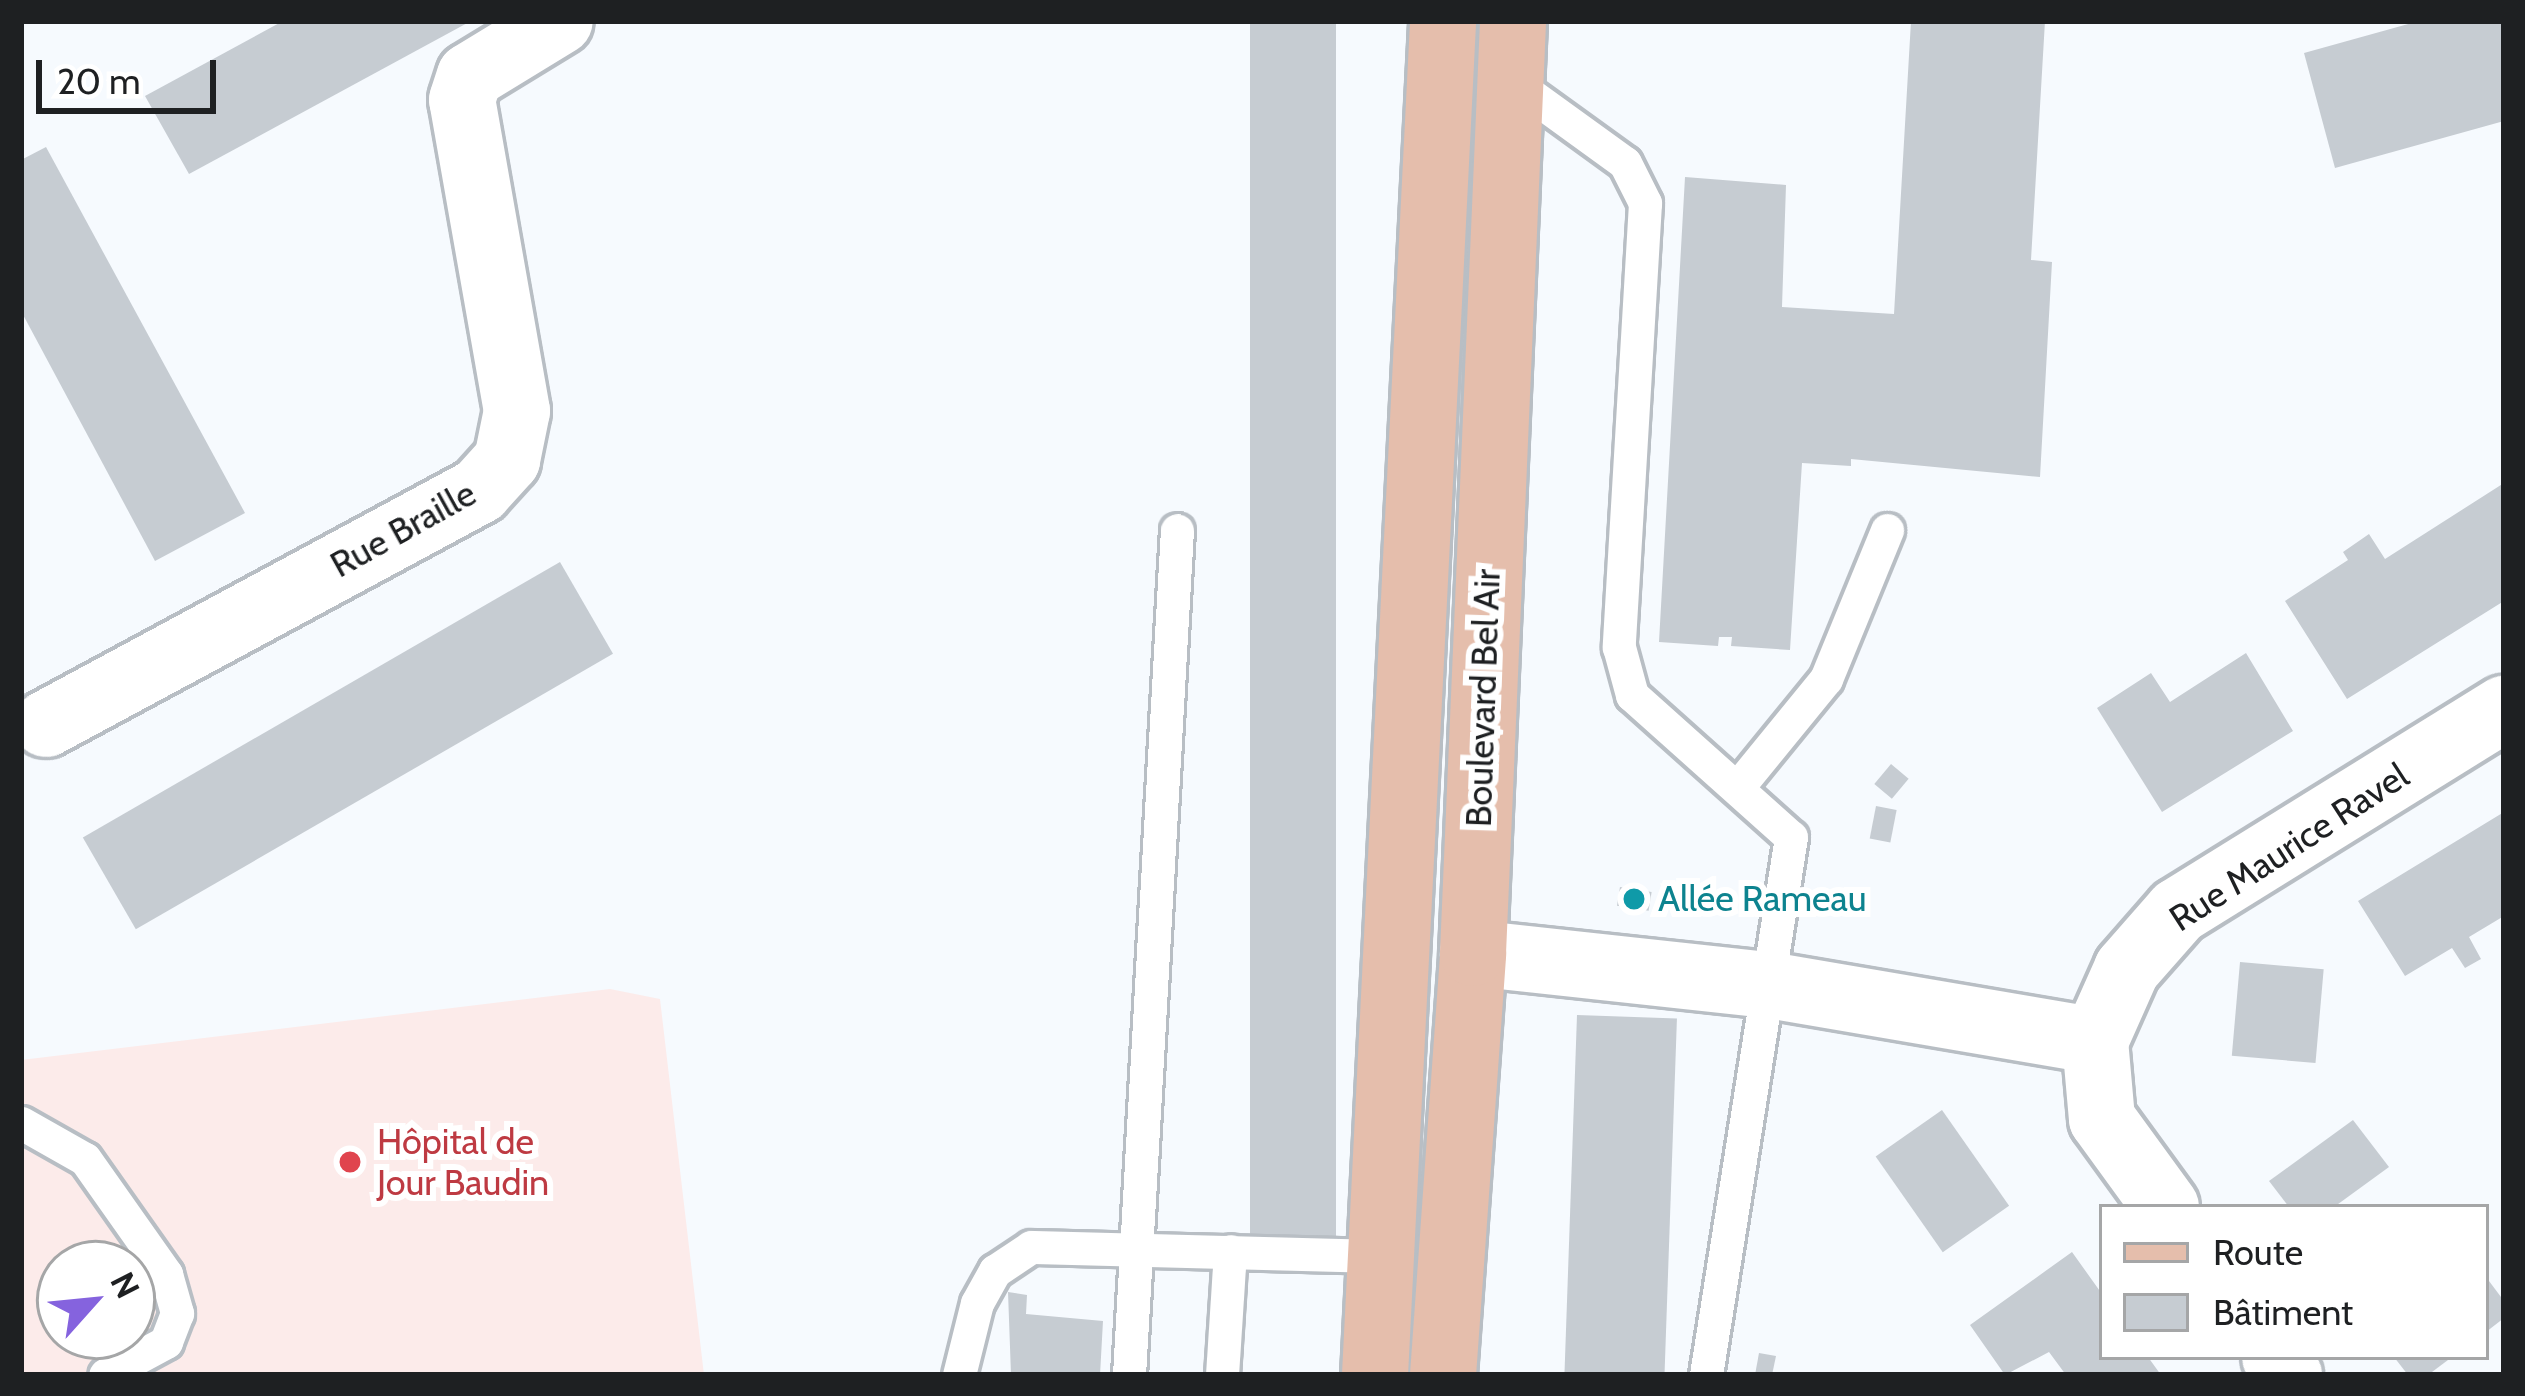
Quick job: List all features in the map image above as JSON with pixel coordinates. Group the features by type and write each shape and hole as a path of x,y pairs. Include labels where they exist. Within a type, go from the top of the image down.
{"main road":[{"name":"Boulevard Bel Air","path":"1375,1375 1443,21"},
{"name":"Boulevard Bel Air","path":"1444,1375 1473,952 1511,50"}],"street":[{"name":"Rue Braille","path":"46,724 479,491 507,460 517,411 462,100 470,76 560,21"},
{"name":"Rue Maurice Ravel","path":"2164,1204 2102,1119 2095,1041 2127,969 2178,910 2504,709"},
{"path":"1473,952 1769,986 2095,1041"}],"lane":[{"path":"1511,50 1625,163 1645,203 1618,647 1632,695 1791,837 1706,1375"},
{"path":"1129,1375 1177,530"},
{"path":"1737,788 1826,679 1887,530"},
{"path":"21,1124 85,1159 166,1274 177,1312 166,1342 105,1375"},
{"path":"959,1375 977,1304 1011,1253 1136,1247 1382,1256"},
{"path":"1222,1375 1230,1251"}],"shaded area":[{"name":"Hôpital de Jour Baudin","path":"610,989 660,999 704,1375 21,1375 21,1060"}],"building":[{"path":"283,21 471,21 189,174 145,96"},
{"path":"1250,21 1336,21 1336,1237 1250,1237"},
{"path":"1911,21 2045,21 2031,260 2052,262 2040,477 1851,459 1851,466 1802,463 1790,650 1731,646 1732,637 1719,637 1718,646 1659,642 1685,177 1786,185 1782,307 1894,314"},
{"path":"2419,21 2504,21 2504,121 2335,168 2304,53"},
{"path":"46,147 245,513 155,561 21,311 21,160"},
{"path":"2504,483 2504,601 2347,699 2285,601 2348,560 2343,552 2369,534 2385,559"},
{"path":"560,562 613,654 136,929 83,838"},
{"path":"2246,653 2293,731 2162,812 2097,708 2151,673 2170,702"},
{"path":"1891,764 1909,779 1892,799 1874,784"},
{"path":"1876,806 1897,810 1890,842 1870,838"},
{"path":"2504,812 2504,916 2469,937 2481,959 2465,968 2452,948 2405,976 2358,901"},
{"name":"Allée Rameau","path":"1620,887 1652,892 1649,911 1617,906"},
{"path":"2240,962 2324,969 2315,1063 2232,1056"},
{"path":"1577,1015 1677,1018 1664,1375 1564,1375"},
{"path":"1942,1110 2009,1206 1943,1252 1876,1156"},
{"path":"2353,1120 2389,1167 2338,1204 2287,1204 2269,1181"},
{"path":"2072,1252 2099,1290 2099,1360 2150,1360 2161,1375 2066,1375 2049,1352 2005,1375 1970,1325"},
{"path":"2489,1281 2504,1301 2504,1318 2489,1330"},
{"path":"1008,1292 1027,1295 1026,1314 1103,1321 1100,1375 1011,1375"},
{"path":"1759,1353 1776,1356 1772,1375 1755,1375"},
{"path":"2396,1360 2448,1360 2428,1375 2408,1375"}],"place":[{"name":"Allée Rameau","path":"1634,899"},
{"name":"Hôpital de Jour Baudin","path":"350,1162"}]}
